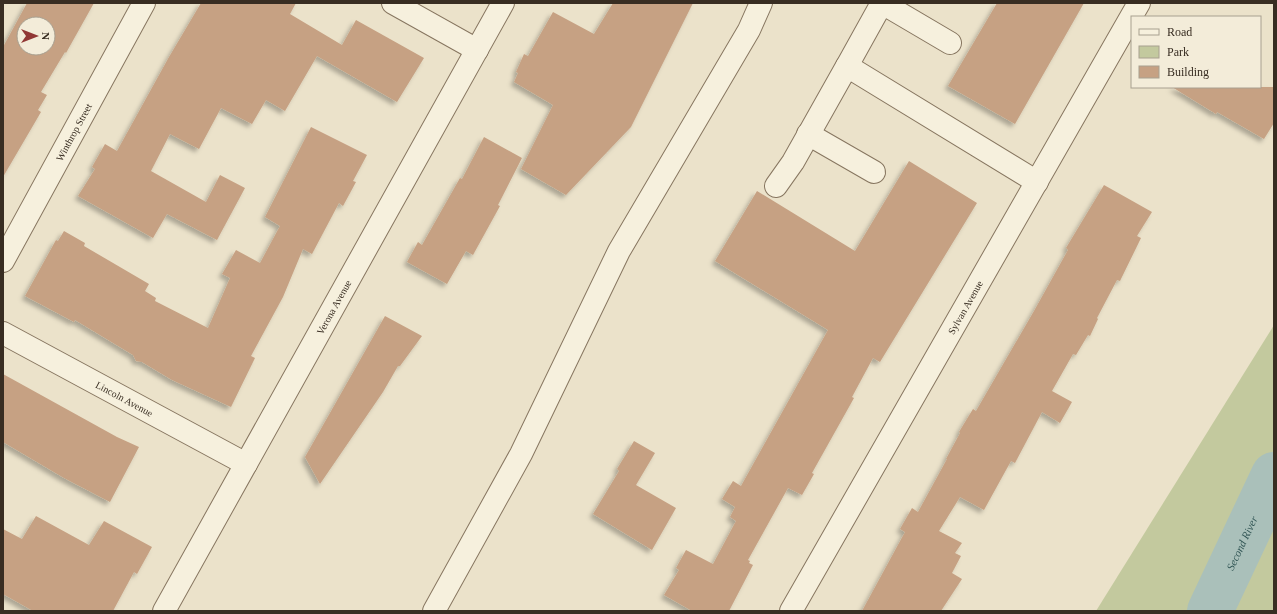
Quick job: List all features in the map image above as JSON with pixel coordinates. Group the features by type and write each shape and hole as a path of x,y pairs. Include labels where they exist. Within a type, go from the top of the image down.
{"street":[{"name":"Winthrop Street","path":"3,261 144,3"},
{"path":"393,3 477,50"},
{"name":"Verona Avenue","path":"164,611 503,3"},
{"path":"434,611 521,454 619,251 748,30 761,3"},
{"path":"776,186 793,162 882,3 950,43"},
{"name":"Sylvan Avenue","path":"1132,16 1139,3"},
{"name":"Sylvan Avenue","path":"791,611 1131,17"},
{"path":"847,66 1037,182"},
{"path":"808,134 874,172"},
{"name":"Lincoln Avenue","path":"3,333 246,464"}],"green space":[{"path":"1274,325 1274,611 1096,611"}],"building":[{"path":"27,3 94,3 66,53 65,52 41,92 47,95 38,110 41,112 3,177 3,47 16,23 16,56 56,56 56,16 20,16"},
{"path":"201,3 296,3 290,14 342,45 356,20 424,58 397,102 317,56 285,111 266,100 252,124 221,108 199,149 170,134 151,171 206,202 220,175 245,188 217,240 167,214 153,238 78,196 95,169 92,167 105,144 117,151"},
{"path":"613,3 693,3 631,127 566,195 521,169 553,105 514,82 518,73 516,72 524,54 528,56 553,12 594,34"},
{"path":"997,3 1084,3 1015,124 948,86"},
{"path":"1274,87 1274,123 1264,139 1217,112 1216,114 1174,88"},
{"path":"311,127 367,155 353,181 356,182 343,206 339,203 312,254 303,249 283,297 251,356 255,358 231,407 172,380 142,362 136,361 133,355 75,320 74,322 25,296 56,240 58,241 64,231 85,243 84,246 149,284 145,291 156,298 155,301 208,328 230,278 222,274 236,250 260,263 280,226 265,217"},
{"path":"484,137 522,158 498,205 500,206 473,255 466,251 447,284 407,262 418,242 422,245 460,178 462,179"},
{"path":"909,161 977,203 880,362 873,358 852,397 854,398 812,473 814,474 802,495 788,488 748,560 750,561 749,563 753,565 729,611 692,611 664,595 679,570 676,568 686,550 713,564 736,521 730,517 735,507 722,499 733,481 741,486 828,330 715,261 757,191 855,251"},
{"path":"1104,185 1152,212 1137,236 1141,238 1120,281 1117,280 1097,318 1098,319 1090,336 1088,335 1076,355 1073,354 1052,391 1072,402 1060,423 1042,412 1015,463 1011,461 984,510 960,497 939,531 962,543 955,553 961,556 952,573 962,579 941,611 862,611 905,532 900,529 912,508 918,512 947,459 960,433 959,432 973,409 976,411 1068,250 1066,248"},
{"path":"385,316 422,336 400,366 398,366 383,392 320,484 305,457"},
{"path":"3,374 117,437 139,447 110,502 64,478 3,442"},
{"path":"634,441 655,453 636,485 676,508 652,550 593,514 619,471 617,469"},
{"path":"36,516 89,545 104,521 152,547 137,574 134,572 113,611 33,611 3,594 3,529 22,539"}],"waterway":[{"name":"Second River","path":"1210,611 1274,475"}]}
